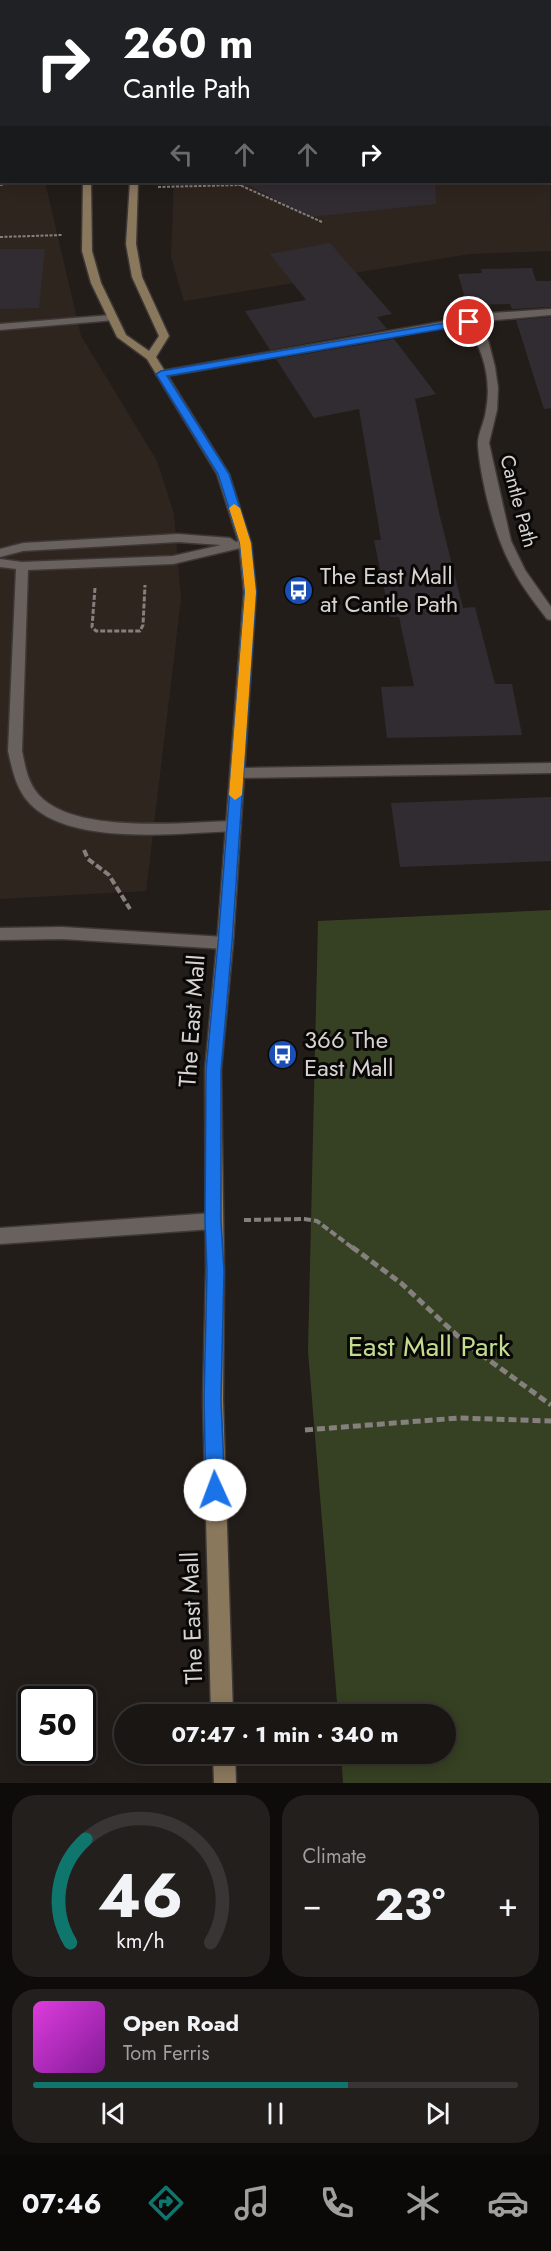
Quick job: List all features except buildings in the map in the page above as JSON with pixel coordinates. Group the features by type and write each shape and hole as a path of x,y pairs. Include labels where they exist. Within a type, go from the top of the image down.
{"main road":[{"name":"The East Mall","path":"87,183 87,251 96,283 122,337 152,357 223,474 245,543 250,592 225,943 213,1070 215,1271 213,1400 222,1704"},
{"path":"134,185 131,244 137,278 164,336 152,357"},
{"path":"224,1764 225,1783"}],"street":[{"path":"161,374 469,322 492,316 551,312"},
{"path":"0,327 111,318"},
{"name":"Cantle Path","path":"469,322 483,340 490,366 493,388 492,410 483,443 487,469 506,541 519,570 551,616"},
{"path":"0,553 23,547 178,538 245,543"},
{"path":"0,563 22,566 173,560 245,543"},
{"path":"22,566 15,751 17,771 25,789 40,805 73,822 115,828 234,826"},
{"path":"237,773 551,768"},
{"path":"0,934 62,933 225,943"},
{"path":"0,1236 213,1221"}],"path":[{"path":"235,183 322,222"},
{"path":"134,185 242,186"},
{"path":"0,237 86,235"},
{"path":"95,587 92,627 96,631 140,631 143,625 146,585"},
{"path":"73,822 88,859 109,875 126,901 142,938"},
{"path":"213,1221 304,1219 317,1221 401,1283 464,1342 551,1405"},
{"path":"305,1430 459,1418 551,1421"}],"shaded area":[{"path":"0,183 45,183 81,336 157,461 174,514 181,599 146,891 0,899"},
{"path":"174,183 550,183 551,251 469,254 184,301 171,257"}],"green space":[{"name":"East Mall Park","path":"551,910 551,1783 343,1783 342,1764 456,1764 456,1704 337,1704 308,1351 318,921"}],"slow traffic":[{"path":"234,508 249,562 250,592 235,795"}],"place":[{"name":"The East Mall at Cantle Path","path":"299,590"},
{"name":"366 The East Mall","path":"283,1054"}],"route":[{"path":"215,1490 213,1070 225,943 250,592 249,562 223,474 161,374 469,322"}]}
